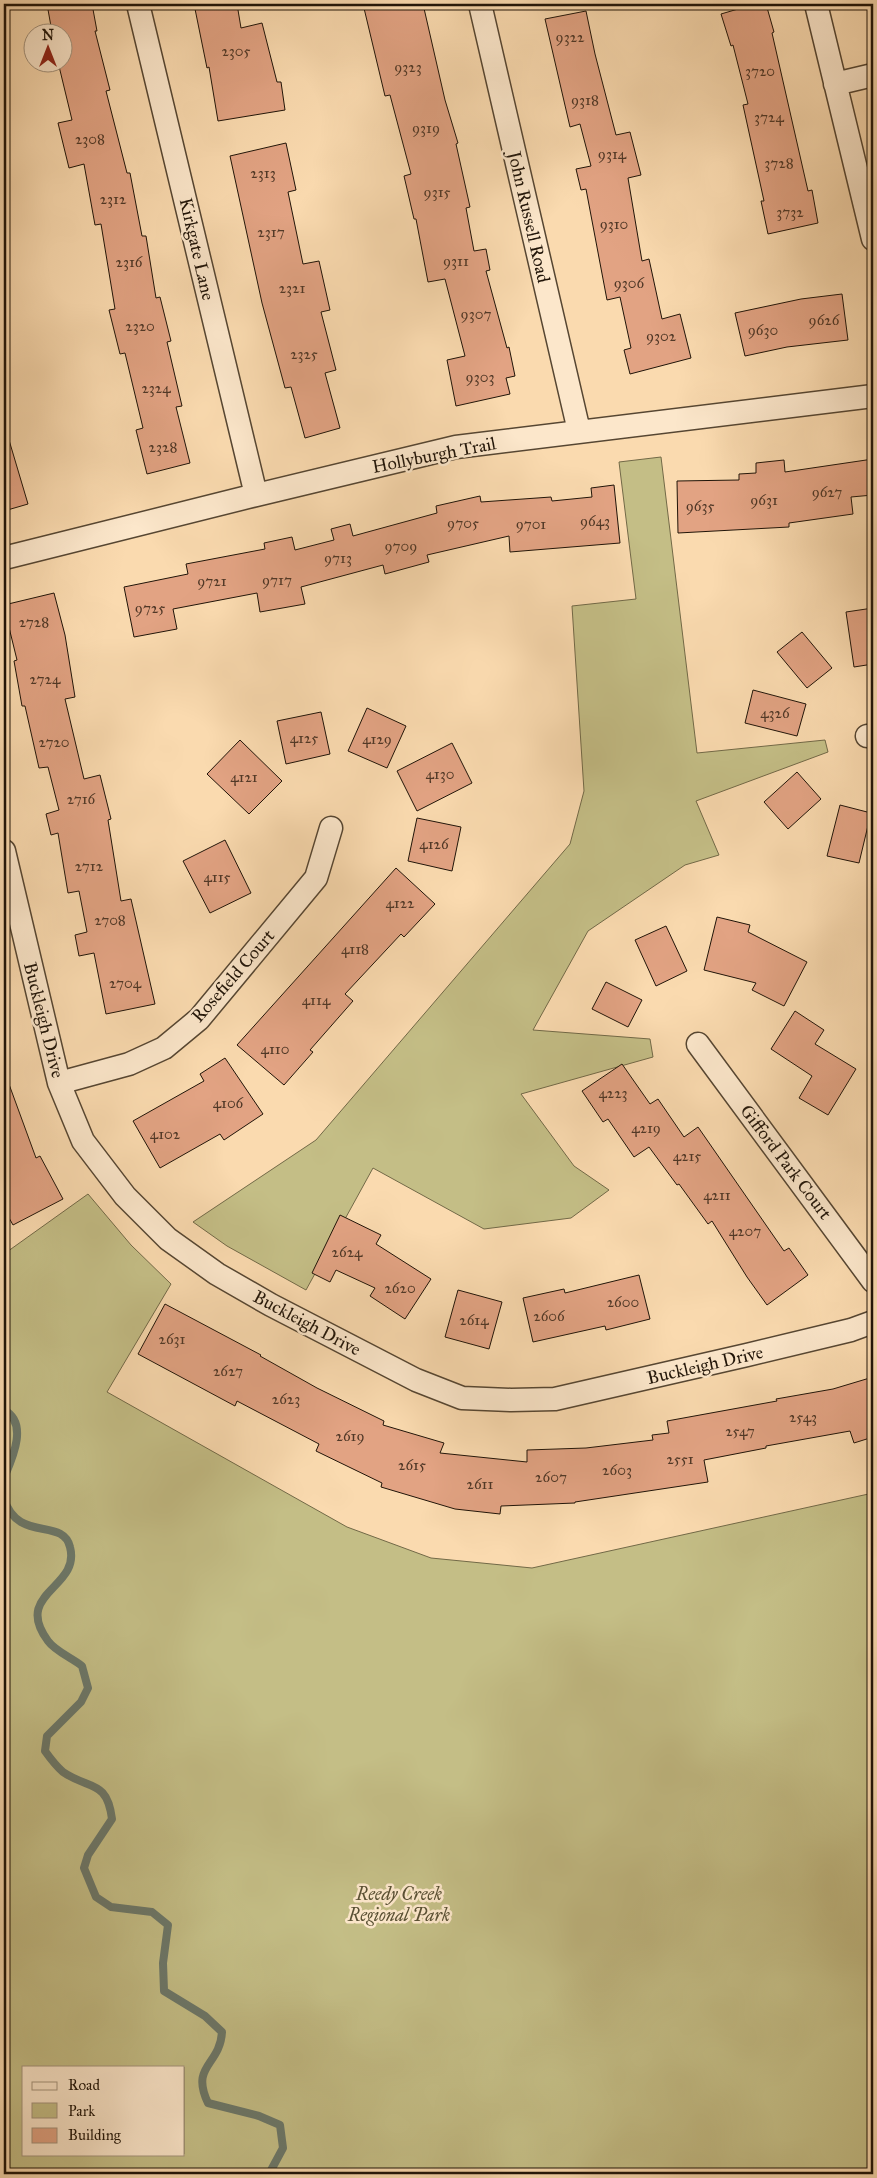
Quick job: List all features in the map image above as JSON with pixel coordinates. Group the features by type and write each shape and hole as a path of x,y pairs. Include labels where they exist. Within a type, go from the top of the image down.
{"street":[{"name":"Kirkgate Lane","path":"138,4 256,495"},
{"name":"John Russell Road","path":"480,4 579,431"},
{"path":"816,4 873,239"},
{"path":"836,84 873,75"},
{"name":"Hollyburgh Trail","path":"4,558 456,447 873,396"},
{"name":"Rosefield Court","path":"59,1083 129,1064 164,1048 199,1019 316,878 331,828"},
{"name":"Buckleigh Drive","path":"4,851 59,1083 83,1141 125,1196 168,1239 217,1274 271,1305 416,1380 462,1398 555,1399 804,1342 851,1330 873,1322"},
{"name":"Gifford Park Court","path":"698,1044 873,1281"}],"green space":[{"path":"661,457 697,753 825,740 828,752 696,801 719,855 685,865 588,931 533,1030 650,1039 653,1057 521,1094 574,1166 609,1190 571,1218 484,1229 373,1168 306,1290 227,1246 193,1222 316,1140 570,844 584,791 572,606 636,599 619,462"},
{"name":"Reedy Creek Regional Park","path":"88,1194 131,1245 171,1284 107,1392 347,1527 431,1558 532,1568 873,1493 873,2174 4,2174 4,1254"}],"building":[{"path":"47,4 92,4 97,31 95,31 110,90 106,91 127,173 130,173 142,236 146,236 156,298 160,297 171,341 167,342 182,406 176,407 190,463 147,474 136,430 143,428 125,353 120,354 109,310 115,309 101,224 95,225 84,164 69,168 58,123 72,120 60,72 72,72 72,22 50,22"},
{"path":"194,4 237,4 241,28 262,23 277,82 281,82 285,110 218,121 209,67 207,68"},
{"path":"363,4 423,4 445,100 458,143 456,144 470,207 466,208 474,251 486,249 490,270 486,271 507,348 509,347 515,376 506,378 510,394 456,406 447,360 465,356 445,279 428,282 416,219 414,219 404,176 411,174 390,95 385,96"},
{"path":"755,4 766,4 774,32 772,33 808,191 812,190 818,223 768,234 761,201 764,201 743,105 748,104 733,45 731,46 721,14"},
{"path":"586,11 616,135 630,132 641,175 628,178 642,261 649,259 662,319 680,314 691,358 630,374 624,350 631,348 620,297 607,300 586,189 581,190 576,169 591,166 580,124 570,127 545,19"},
{"path":"286,143 296,190 288,192 303,264 319,261 330,310 321,312 336,370 325,373 340,428 305,438 291,387 285,388 262,303 230,156"},
{"path":"842,294 848,340 787,347 745,356 735,313 801,299"},
{"path":"9,440 28,504 4,511 4,441"},
{"path":"873,459 873,495 851,497 853,514 789,523 789,527 678,533 677,481 739,480 739,474 756,473 756,463 784,460 785,472"},
{"path":"614,485 620,543 510,552 509,536 427,555 429,562 385,574 383,565 301,587 305,604 260,612 257,593 173,609 177,629 134,637 124,587 188,574 186,564 265,549 264,543 292,537 295,550 334,540 331,529 350,524 353,536 437,513 436,506 480,496 481,502 551,497 552,501 592,497 591,488"},
{"path":"54,593 65,635 75,697 65,699 84,779 100,775 111,819 108,820 121,901 131,899 155,1004 106,1014 94,953 79,956 75,935 87,932 79,891 68,893 58,833 51,835 46,814 59,810 48,767 39,768 25,706 22,706 14,661 17,660 4,607 4,605"},
{"path":"873,608 873,664 854,667 846,612"},
{"path":"802,632 832,668 807,688 777,652"},
{"path":"753,690 806,704 797,736 745,723"},
{"path":"367,708 406,726 387,768 348,751"},
{"path":"321,712 330,754 286,764 277,721"},
{"path":"240,740 282,781 249,814 207,774"},
{"path":"452,743 472,783 417,811 397,771"},
{"path":"797,772 821,799 788,829 764,802"},
{"path":"840,805 871,813 859,863 827,856"},
{"path":"417,818 461,827 452,871 408,861"},
{"path":"225,840 251,893 210,913 183,861"},
{"path":"396,868 435,904 404,937 401,934 345,994 353,1001 310,1050 313,1052 284,1085 237,1045"},
{"path":"717,917 750,925 748,932 807,962 784,1006 752,990 756,983 704,970"},
{"path":"666,926 687,971 656,986 635,940"},
{"path":"606,982 642,1000 628,1027 592,1009"},
{"path":"795,1011 824,1030 815,1044 856,1069 828,1115 799,1098 812,1076 771,1049"},
{"path":"225,1058 263,1114 224,1140 220,1134 160,1168 133,1121 204,1081 200,1074"},
{"path":"622,1064 650,1104 658,1099 684,1137 698,1127 784,1251 789,1248 808,1275 767,1305 712,1221 708,1224 649,1147 634,1157 608,1119 603,1122 582,1091"},
{"path":"6,1076 36,1158 40,1156 63,1199 13,1225 4,1209 4,1077"},
{"path":"340,1215 381,1235 376,1244 431,1279 405,1319 370,1296 375,1288 336,1270 330,1282 312,1273"},
{"path":"639,1275 650,1319 606,1330 605,1326 533,1342 523,1298 564,1289 565,1293"},
{"path":"458,1290 502,1302 489,1349 445,1337"},
{"path":"165,1304 261,1355 317,1388 384,1421 383,1425 444,1443 440,1453 527,1462 527,1450 586,1448 653,1440 652,1435 669,1433 667,1421 777,1401 776,1399 833,1389 873,1377 873,1437 854,1443 850,1431 766,1446 766,1448 704,1460 708,1482 575,1503 501,1506 500,1514 455,1509 381,1487 382,1483 316,1451 319,1444 237,1401 235,1406 138,1354"}],"waterway":[{"path":"4,1410 12,1416 16,1423 17,1432 14,1452 4,1478"},
{"path":"4,1499 11,1512 19,1521 29,1526 59,1533 66,1538 70,1547 71,1561 66,1573 42,1601 38,1612 39,1625 48,1641 59,1651 82,1666 88,1688 81,1702 47,1736 45,1751 63,1772 101,1791 110,1806 112,1819 88,1855 84,1868 96,1897 111,1907 152,1912 168,1925 163,1963 164,1991 205,2016 222,2032 220,2043 204,2073 202,2081 208,2103 259,2116 280,2125 283,2148 269,2174"}]}
